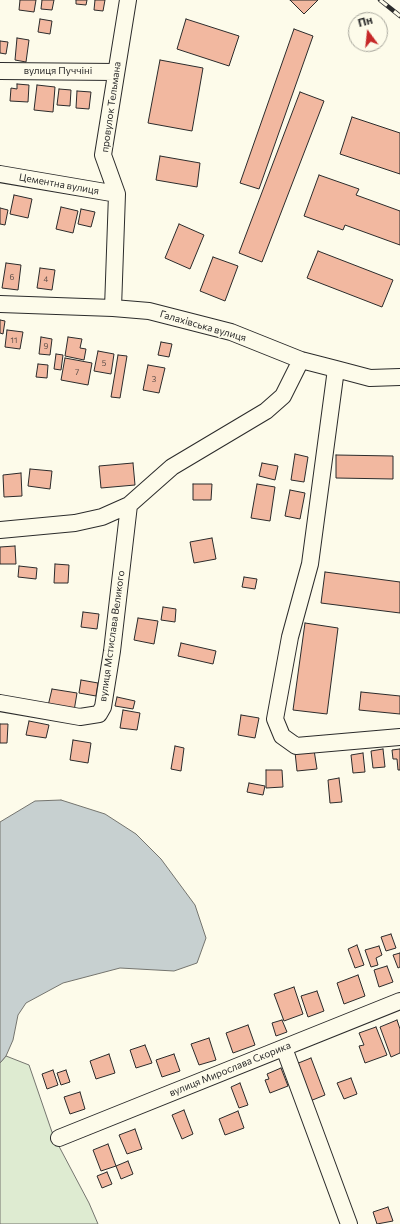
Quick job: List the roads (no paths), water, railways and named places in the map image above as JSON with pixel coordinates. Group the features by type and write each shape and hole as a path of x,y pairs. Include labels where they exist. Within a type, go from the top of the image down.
{"street":[{"name":"провулок Тельмана","path":"113,308 117,194 103,155 128,0"},
{"name":"вулиця Пуччіні","path":"0,71 116,72"},
{"name":"Цементна вулиця","path":"0,174 117,194"},
{"name":"Галахівська вулиця","path":"0,304 113,308 149,311 231,332 300,360 370,378 400,377"},
{"path":"0,530 75,523 102,517 129,505 172,467 266,411 283,396 300,360"},
{"path":"336,369 310,564 290,637 275,719 282,736 296,746 400,737"},
{"name":"вулиця Мстислава Великого","path":"0,703 80,717 99,714 102,707 112,651 129,505"},
{"name":"вулиця Мирослава Скорика","path":"59,1138 400,1001"},
{"path":"284,1048 349,1224"}],"railway":[{"path":"380,0 400,16"}]}
